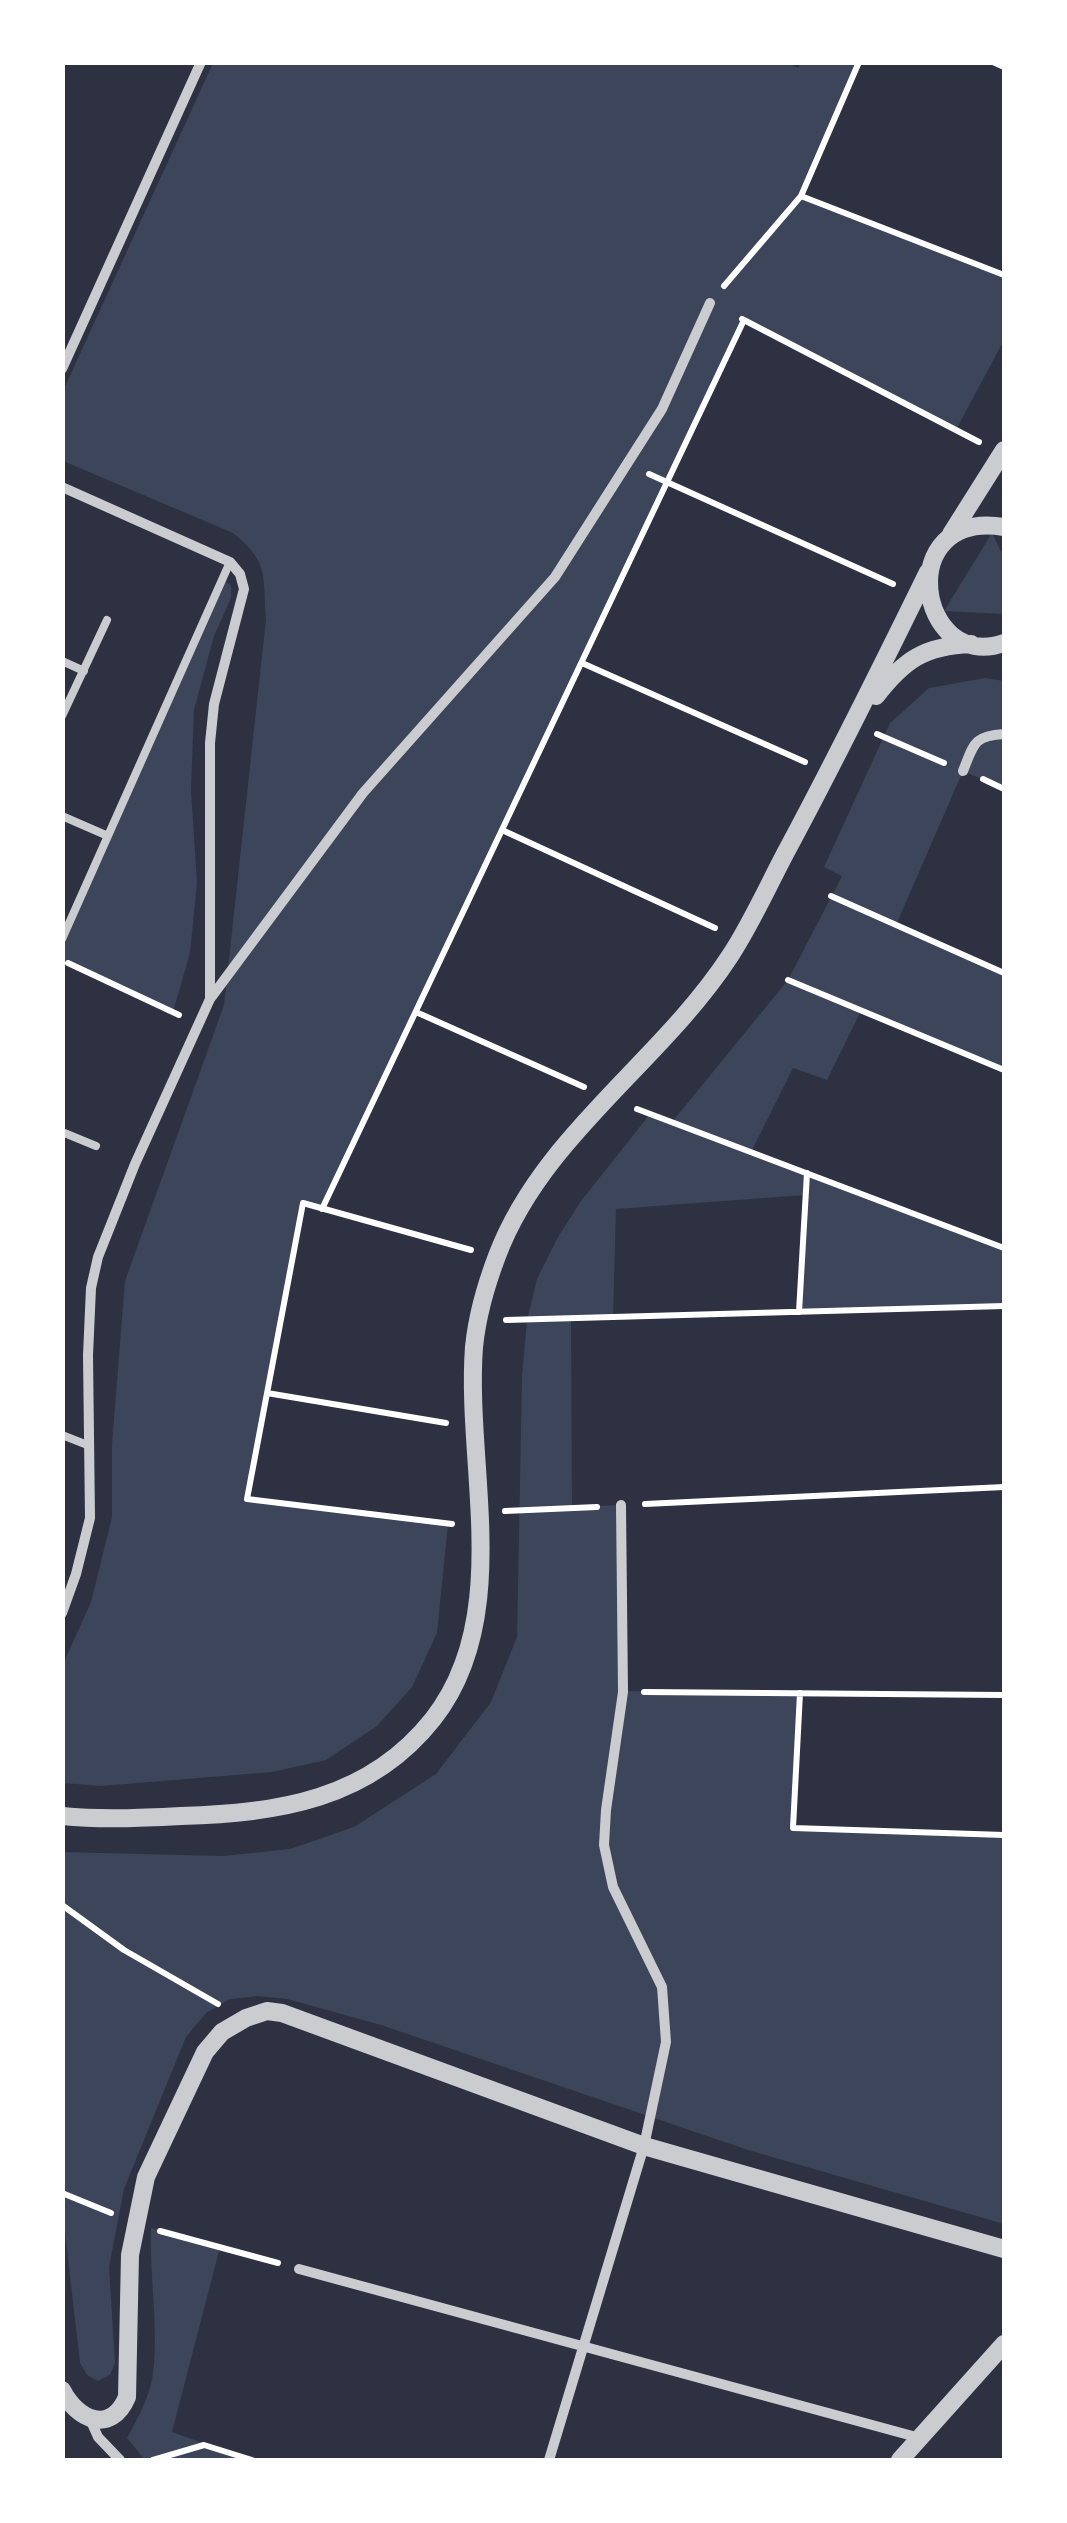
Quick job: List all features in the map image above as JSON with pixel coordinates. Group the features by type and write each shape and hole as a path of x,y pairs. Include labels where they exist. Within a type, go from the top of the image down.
{"street":[{"path":"62,369 197,64"},
{"path":"62,1613 90,1518 88,1319 98,1257 135,1164 210,999 363,793 555,577 662,410 710,303"},
{"path":"62,1816 122,1818 279,1809 370,1776 433,1719 454,1685 475,1625 479,1520 474,1348 496,1257 531,1190 731,955 854,724 935,554 1004,452"},
{"path":"62,487 230,562 240,574 244,589 220,675 212,723 208,782 210,999"},
{"path":"948,540 964,529 983,524 1004,527"},
{"path":"928,572 932,610 958,638 976,644"},
{"path":"854,724 890,678 925,650 945,645 1002,645"},
{"path":"963,771 975,742 986,735 1004,734"},
{"path":"549,2460 644,2146 666,2042 662,1987 613,1888 604,1845 623,1692 620,1506"},
{"path":"62,2390 74,2409 90,2418 107,2417 123,2406 127,2397 130,2255 146,2178 204,2052 222,2032 266,2011 282,2013 644,2146 1004,2249"},
{"path":"299,2268 921,2438"},
{"path":"900,2460 1004,2344"},
{"path":"90,2418 98,2438 120,2460"}],"lane":[{"path":"62,940 230,562"},
{"path":"62,716 107,620"},
{"path":"62,661 84,671"},
{"path":"62,816 108,836"},
{"path":"62,1132 96,1146"},
{"path":"62,1435 90,1446"}],"path":[{"path":"859,62 801,196 710,303 1004,452"},
{"path":"992,62 1004,67"},
{"path":"801,196 1004,275"},
{"path":"322,1209 744,320"},
{"path":"628,465 917,595"},
{"path":"582,663 829,772"},
{"path":"854,724 963,771"},
{"path":"502,830 739,938"},
{"path":"831,896 1004,972"},
{"path":"62,960 198,1024"},
{"path":"788,980 1004,1070"},
{"path":"416,1012 608,1098 1004,1248"},
{"path":"799,1312 807,1173"},
{"path":"496,1257 302,1203 247,1499 479,1520 620,1506 1004,1486"},
{"path":"478,1321 1004,1306"},
{"path":"267,1393 476,1428"},
{"path":"623,1692 1004,1695"},
{"path":"800,1693 794,1828 1004,1835"},
{"path":"62,1904 124,1950 246,2018"},
{"path":"62,2193 135,2224 299,2268"},
{"path":"153,2460 204,2446 252,2460"}],"shaded area":[{"path":"786,62 798,68 801,63 859,63 801,196 1004,275 1004,340 956,430 744,321 322,1209 303,1204 247,1499 448,1524 437,1633 412,1687 377,1726 326,1760 272,1772 101,1786 63,1783 63,1664 91,1602 112,1517 112,1444 125,1281 224,1005 266,619 262,570 253,552 233,533 63,461 63,391 213,63"},
{"path":"992,533 1004,558 1004,614 944,611"},
{"path":"223,579 231,586 231,598 214,636 194,710 191,790 197,883 190,953 173,1012 63,961 63,939"},
{"path":"985,678 1004,681 1004,789 963,771 896,925 1004,973 1004,1070 861,1011 827,1080 793,1068 751,1152 1004,1248 1004,1306 799,1312 805,1195 616,1209 613,1318 571,1319 572,1507 621,1505 623,1691 800,1693 793,1827 1004,1835 1004,2224 748,2150 381,2025 287,1999 230,1999 206,2013 186,2037 124,2189 109,2267 115,2363 110,2375 98,2381 87,2375 80,2363 63,2215 62,1852 223,1856 290,1849 354,1827 436,1774 491,1702 517,1637 522,1376 527,1320 537,1279 558,1237 581,1201 650,1114 672,1122 788,980 842,876 824,867 890,723 929,688"},
{"path":"151,2228 220,2247 172,2432 252,2460 145,2460 127,2438 148,2394 154,2363"}]}
